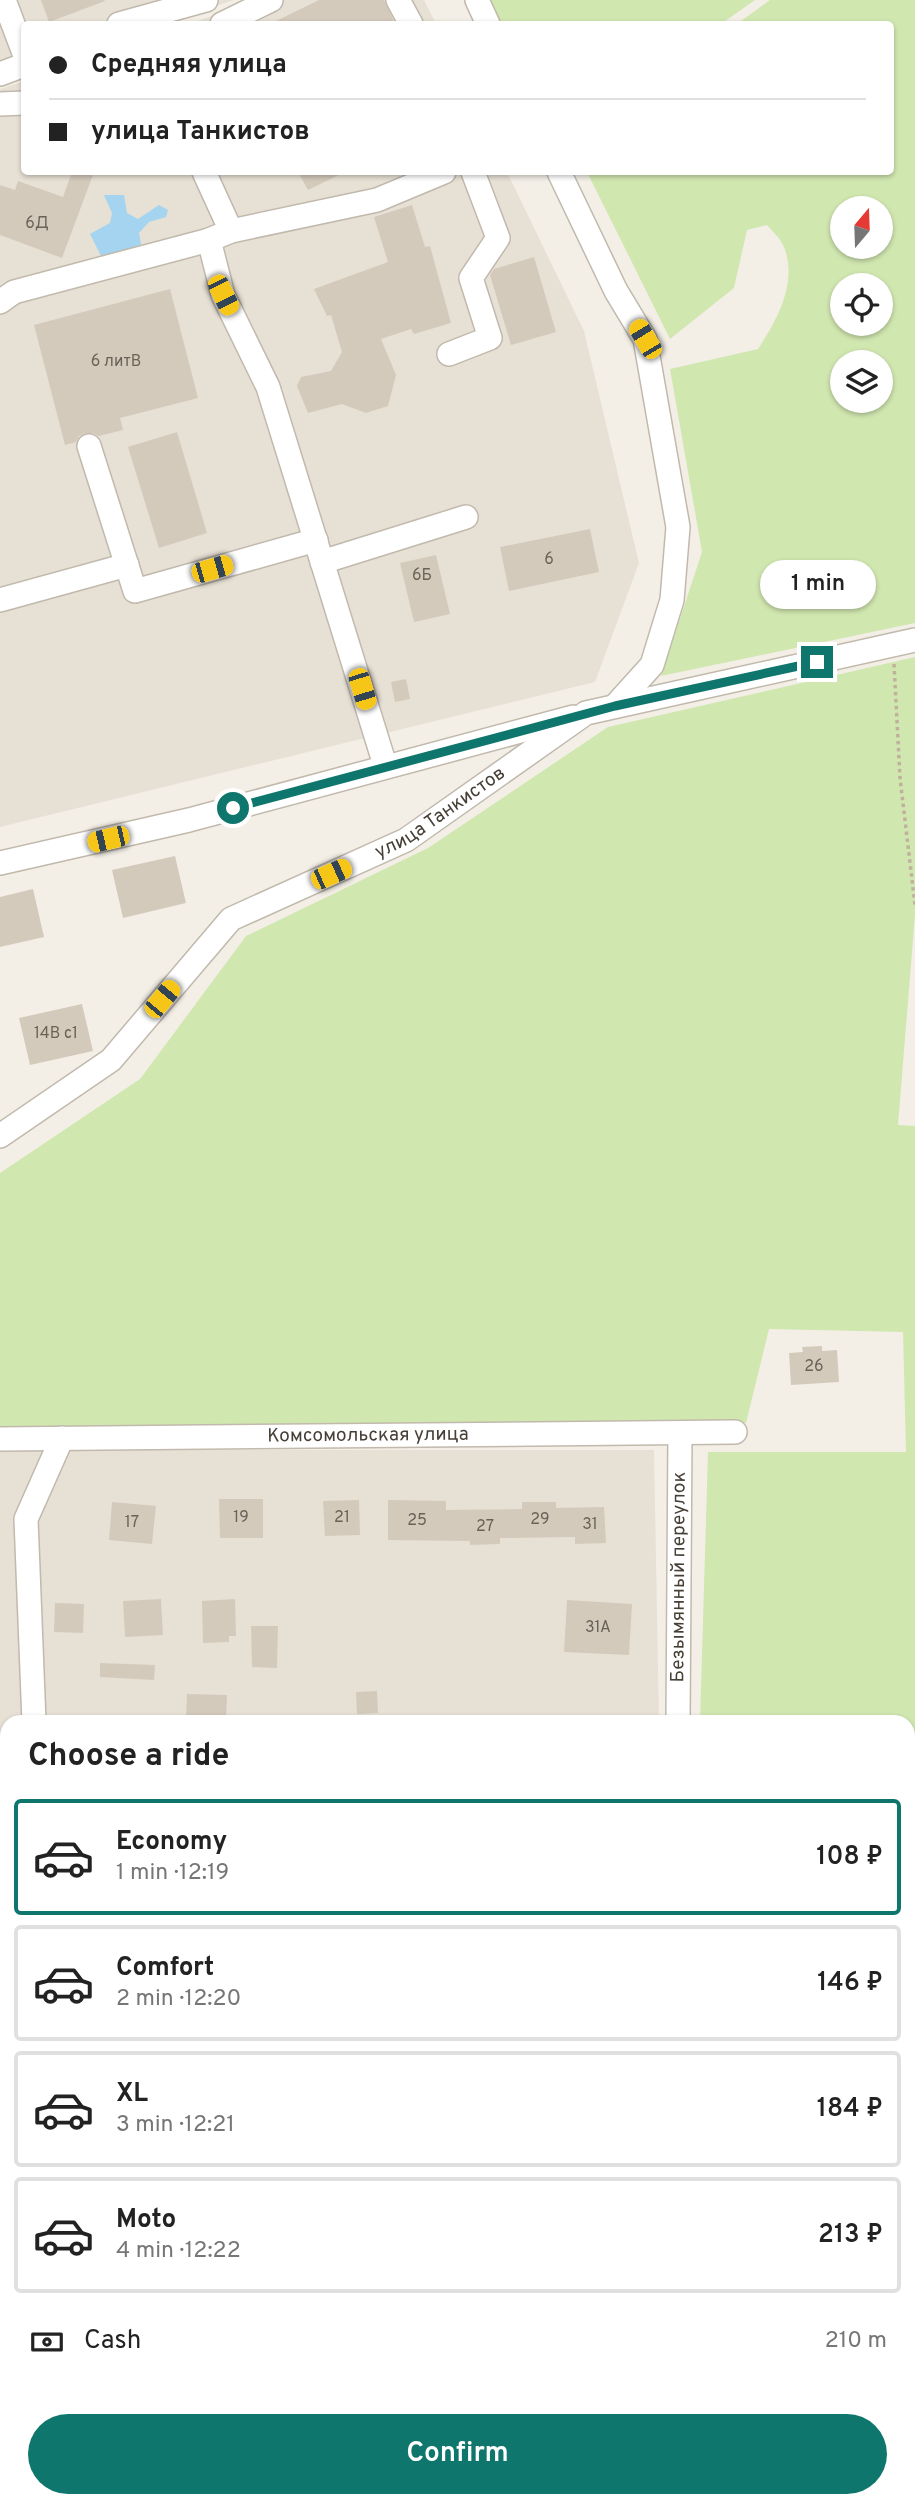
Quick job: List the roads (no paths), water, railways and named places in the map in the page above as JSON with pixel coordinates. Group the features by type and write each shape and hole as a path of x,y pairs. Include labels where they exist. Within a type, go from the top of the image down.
{"street":[{"path":"4,0 21,45"},
{"path":"129,21 206,0"},
{"path":"228,21 271,0"},
{"path":"398,0 409,21"},
{"path":"477,0 487,21"},
{"path":"0,74 21,66"},
{"path":"0,104 21,103"},
{"path":"205,175 231,231"},
{"path":"0,302 14,292 209,240 231,231 377,200 437,175"},
{"path":"449,354 490,338 471,278 498,239 474,175"},
{"path":"560,175 616,290 645,339 678,527 672,600 652,665 615,706"},
{"path":"209,240 223,295 268,387 385,765"},
{"path":"89,446 135,591 466,517"},
{"path":"0,600 127,565"},
{"name":"улица Танкистов","path":"0,1136 111,1060 231,919 406,840 586,713 904,642"},
{"path":"0,863 189,820 586,713"},
{"name":"Комсомольская улица","path":"0,1439 735,1432"},
{"name":"Безымянный переулок","path":"678,1715 680,1433"},
{"path":"34,1715 26,1519 62,1438"}],"water":[{"path":"104,195 124,195 127,213 138,219 159,205 168,210 166,217 149,222 139,233 141,244 137,250 102,258 90,234 110,223 112,213"}]}
